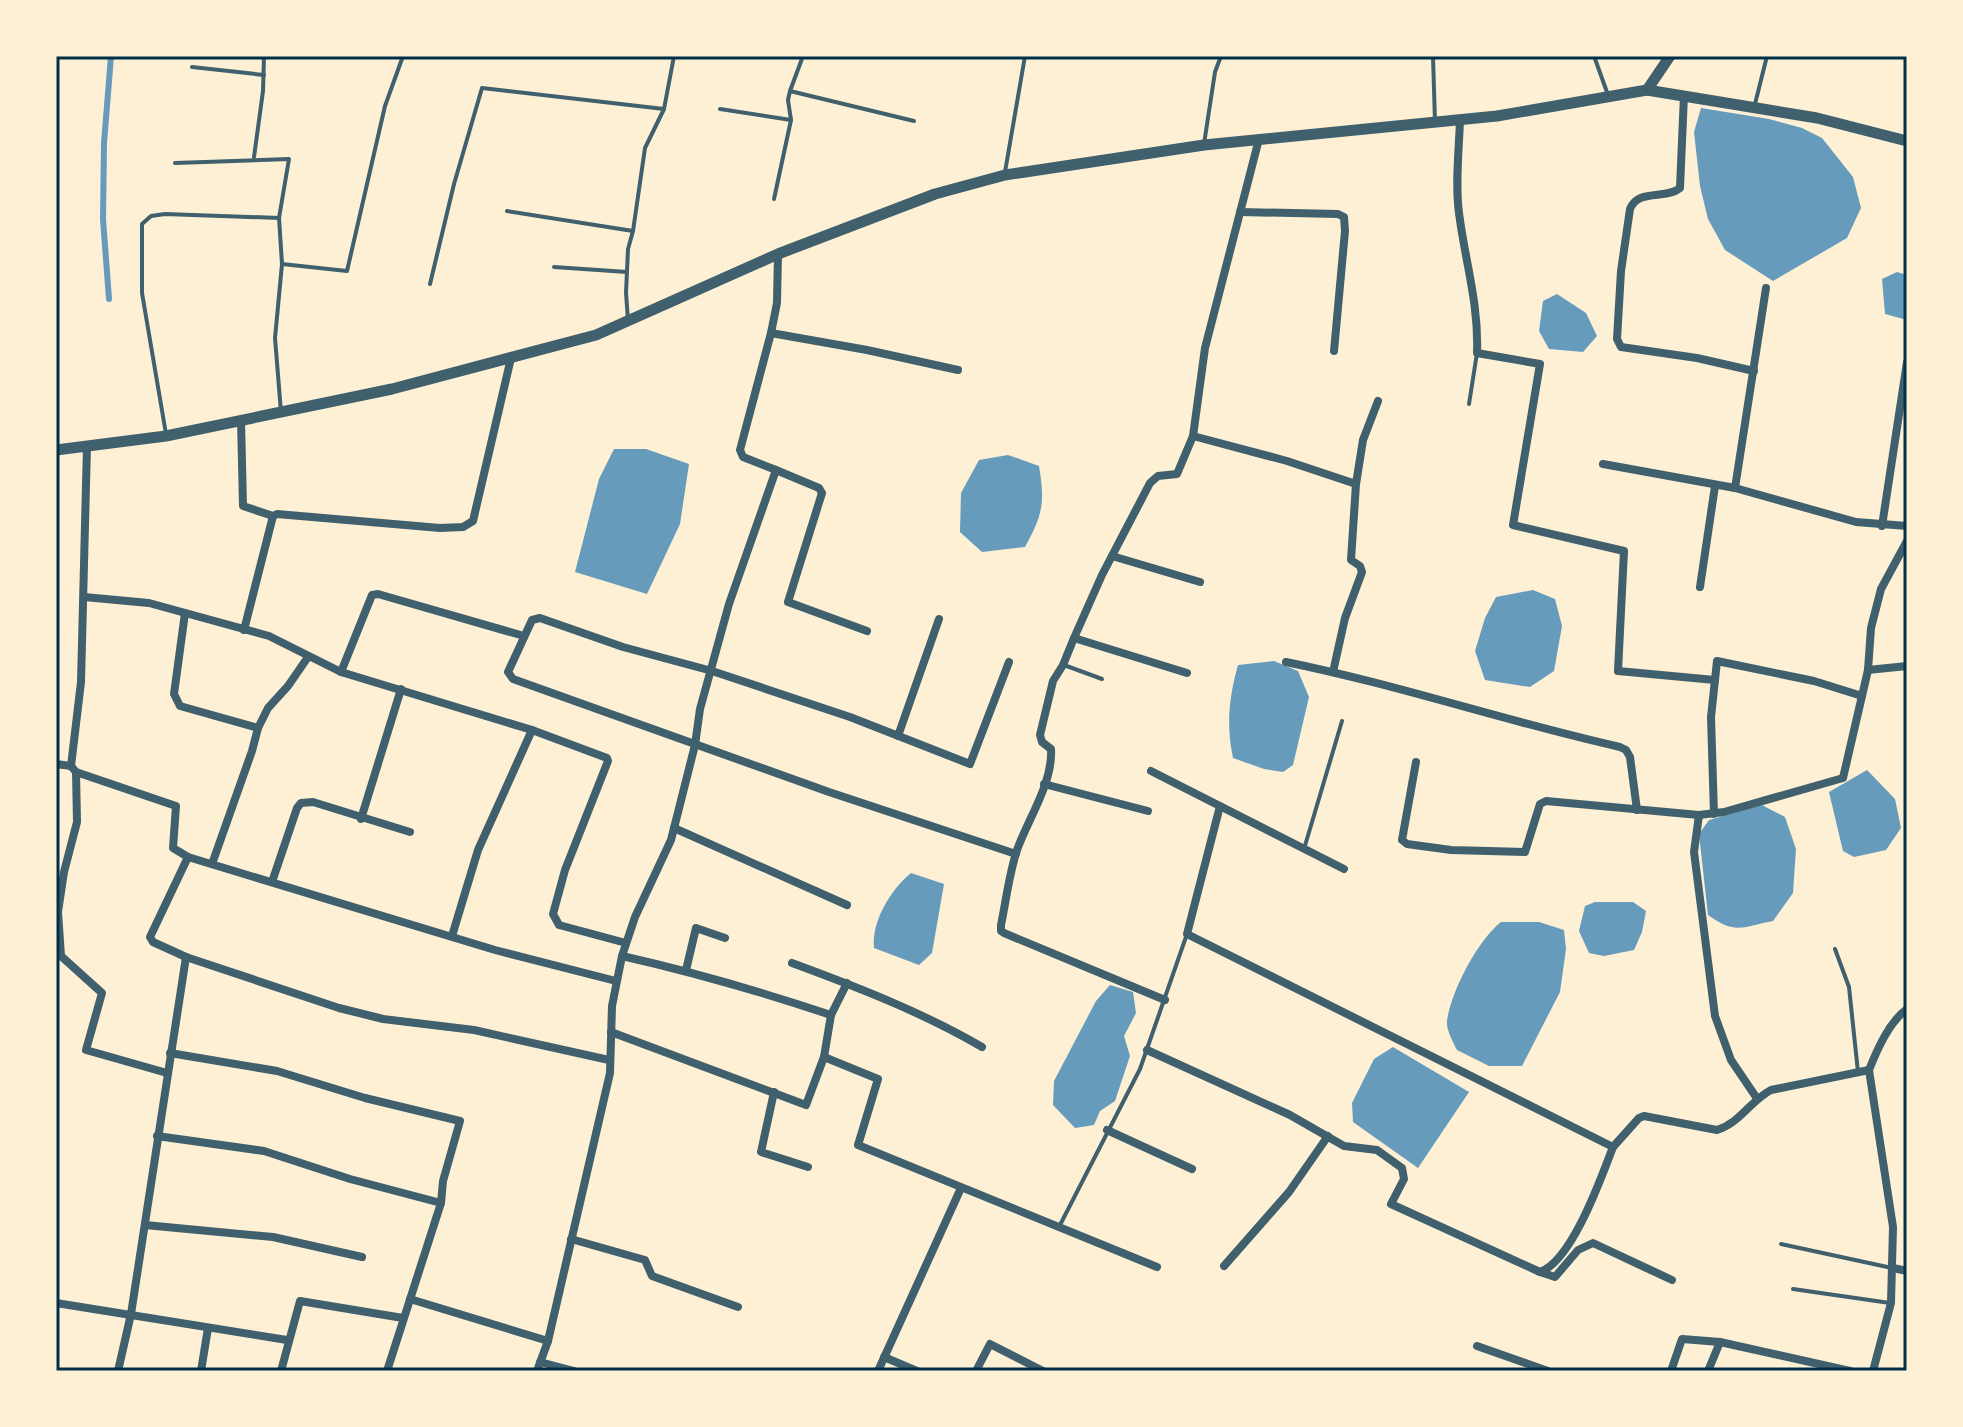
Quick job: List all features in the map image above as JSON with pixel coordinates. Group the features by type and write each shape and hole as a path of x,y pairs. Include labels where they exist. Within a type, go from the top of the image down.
{"street":[{"path":"1647,90 1670,56"},
{"path":"56,450 166,436 392,389 596,335 778,254 935,194 1005,175 1204,145 1497,116 1647,90 1817,118 1907,141"},
{"path":"1684,95 1680,188 1671,193 1639,198 1630,209 1621,271 1617,339 1621,347 1697,358 1754,371"},
{"path":"1460,120 1458,208 1475,293 1477,353 1540,364 1513,525 1624,551 1618,671 1715,680"},
{"path":"1165,1000 1001,931 1016,854 1044,784 1052,751 1042,742 1040,735 1053,681 1150,483 1158,476 1177,474 1193,436 1205,348 1231,257 1259,139"},
{"path":"1240,212 1338,214 1344,217 1334,351"},
{"path":"778,254 777,303 740,450 743,457 819,488 822,493 788,602 867,631"},
{"path":"1735,488 1766,288"},
{"path":"771,333 958,370"},
{"path":"241,420 243,506 273,516 329,517 440,528 469,525 476,514 511,358"},
{"path":"1882,526 1907,362"},
{"path":"1333,672 1345,618 1362,572 1360,566 1351,560 1356,484 1363,440 1378,401"},
{"path":"1193,436 1287,461 1356,484"},
{"path":"87,446 81,682 74,769 77,822 58,912 59,948 61,956 102,993 86,1050 167,1073"},
{"path":"1603,464 1735,488 1856,522 1907,526"},
{"path":"574,1371 538,1366 548,1341 610,1073 616,981 626,943 674,828 695,745 700,709 729,604 776,470"},
{"path":"1700,587 1715,486"},
{"path":"244,630 273,516"},
{"path":"1416,762 1402,837 1407,844 1451,850 1525,852 1540,804 1546,801 1714,814 1843,778 1868,670 1871,628 1881,589 1907,541"},
{"path":"1112,556 1200,582"},
{"path":"341,672 372,595 378,594 524,636"},
{"path":"84,597 149,603 269,636 341,672 532,730 608,759 565,870 553,917 559,925 626,943"},
{"path":"185,613 174,694 176,701 180,706 258,728"},
{"path":"1009,662 970,764 850,717 540,618 532,620 508,672 513,679 695,745 1016,854"},
{"path":"898,736 939,619"},
{"path":"1074,638 1187,673"},
{"path":"212,864 258,728 268,708 308,657"},
{"path":"1714,814 1711,741 1717,661 1814,681 1862,696"},
{"path":"1286,662 1427,695 1620,747 1630,757 1637,810"},
{"path":"1868,670 1907,666"},
{"path":"361,819 401,689"},
{"path":"452,936 478,850 532,730"},
{"path":"56,764 176,806 173,848 188,857 452,936 616,981"},
{"path":"1151,771 1344,869"},
{"path":"1044,784 1148,811"},
{"path":"272,882 301,803 313,802 410,832"},
{"path":"1220,806 1187,934 1613,1147"},
{"path":"1699,815 1694,852 1715,1016 1731,1060 1756,1097"},
{"path":"674,828 847,905"},
{"path":"56,855 69,857"},
{"path":"188,857 150,937 153,942 186,957 339,1008 383,1019 474,1030 609,1060"},
{"path":"686,970 696,928 725,938"},
{"path":"622,956 686,970 831,1015"},
{"path":"118,1371 131,1314 186,957"},
{"path":"792,963 847,983 957,1032 982,1047"},
{"path":"611,1032 806,1105 824,1057 831,1015 847,983"},
{"path":"1873,1371 1891,1303 1893,1227 1869,1070 1875,1054 1899,1016 1907,1009"},
{"path":"1147,1050 1290,1115 1344,1146 1377,1150 1402,1168 1404,1179 1391,1204 1540,1272 1555,1277 1578,1250 1593,1243 1672,1280"},
{"path":"170,1053 277,1071 365,1098 460,1121 443,1181 441,1203 387,1371"},
{"path":"824,1057 878,1079 858,1145 1157,1267"},
{"path":"1540,1272 1551,1269 1585,1218 1613,1147 1639,1118 1644,1116 1717,1130 1728,1127 1756,1097 1771,1090 1869,1070"},
{"path":"774,1092 761,1152 808,1167"},
{"path":"1107,1130 1192,1169"},
{"path":"157,1136 264,1151 350,1179 441,1203"},
{"path":"1224,1266 1289,1192 1328,1136"},
{"path":"878,1371 961,1188"},
{"path":"145,1225 273,1237 362,1257"},
{"path":"571,1239 645,1260 652,1276 738,1307"},
{"path":"1893,1268 1907,1271"},
{"path":"410,1299 548,1341"},
{"path":"281,1371 300,1301 403,1318"},
{"path":"56,1303 287,1340"},
{"path":"201,1371 208,1328"},
{"path":"1671,1371 1682,1339 1720,1342 1850,1371"},
{"path":"1708,1371 1720,1342"},
{"path":"976,1371 990,1344 1043,1371"},
{"path":"1477,1346 1548,1371"},
{"path":"884,1357 917,1371"}],"lane":[{"path":"254,158 264,56"},
{"path":"282,264 347,271 385,106 403,56"},
{"path":"628,322 628,249 645,148 664,109 674,56"},
{"path":"774,199 791,120 790,91 803,56"},
{"path":"1005,175 1025,56"},
{"path":"1204,145 1215,72 1221,56"},
{"path":"1433,56 1435,123"},
{"path":"1594,56 1608,97"},
{"path":"1754,109 1767,56"},
{"path":"192,67 264,75"},
{"path":"430,284 454,184 482,88 664,109"},
{"path":"790,91 914,121"},
{"path":"720,109 791,120"},
{"path":"175,163 289,159 279,218 282,264 275,338 281,412"},
{"path":"507,211 633,231"},
{"path":"166,436 142,293 142,224 151,216 165,214 279,218"},
{"path":"554,267 627,272"},
{"path":"1469,404 1477,353"},
{"path":"1063,665 1102,679"},
{"path":"1303,850 1342,721"},
{"path":"1059,1227 1147,1050 1187,934"},
{"path":"1835,949 1849,987 1858,1072"},
{"path":"1781,1244 1893,1268"},
{"path":"1793,1289 1891,1303"}],"water":[{"path":"1701,108 1769,119 1802,128 1822,138 1853,177 1861,208 1847,238 1773,281 1725,250 1708,219 1700,186 1694,132"},
{"path":"1897,272 1907,275 1907,320 1885,314 1882,279"},
{"path":"1557,294 1586,313 1597,336 1583,352 1549,349 1539,331 1543,301"},
{"path":"614,449 646,449 689,464 680,524 647,594 575,572 599,479"},
{"path":"1008,455 1039,466 1042,499 1039,517 1025,547 982,552 960,532 961,493 979,460"},
{"path":"1533,590 1555,599 1562,626 1554,671 1530,687 1485,680 1475,651 1485,618 1496,597"},
{"path":"1274,661 1298,671 1309,697 1293,765 1283,772 1233,758 1229,723 1238,665"},
{"path":"1867,770 1895,799 1901,828 1886,850 1854,857 1843,851 1829,792"},
{"path":"1762,805 1785,817 1796,849 1793,893 1773,921 1732,927 1708,915 1699,834 1709,820"},
{"path":"911,873 944,884 932,953 919,965 874,948 879,917 896,888"},
{"path":"1595,902 1633,902 1646,911 1634,950 1604,956 1589,953 1579,931 1585,906"},
{"path":"1501,922 1539,922 1564,930 1566,949 1560,992 1522,1066 1489,1066 1457,1050 1447,1024 1454,995 1467,967 1483,941"},
{"path":"1110,985 1133,992 1136,1013 1124,1036 1130,1056 1115,1101 1100,1111 1094,1125 1075,1128 1053,1105 1054,1081 1096,1001"},
{"path":"1393,1047 1469,1092 1418,1168 1353,1122 1352,1103 1374,1059"}],"waterway":[{"path":"109,299 103,219 104,143 111,56"}]}
